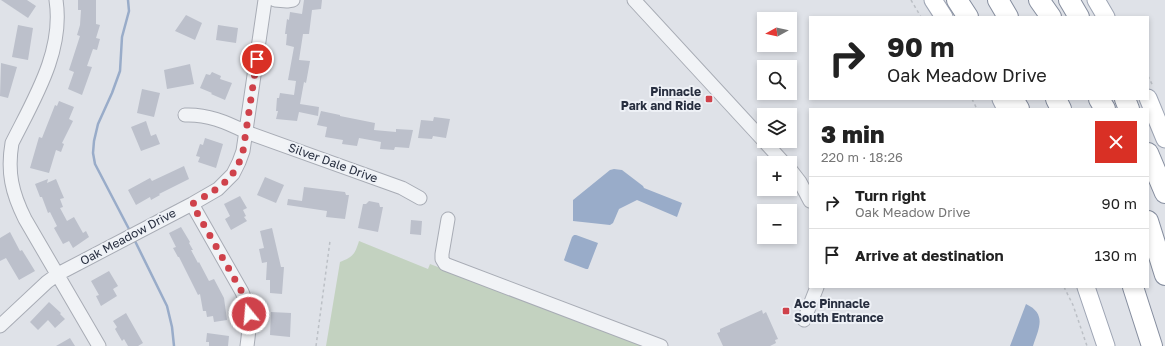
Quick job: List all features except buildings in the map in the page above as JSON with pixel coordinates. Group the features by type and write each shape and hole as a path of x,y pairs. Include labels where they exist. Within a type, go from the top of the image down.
{"highway":[{"path":"957,0 967,16"},
{"path":"998,0 1007,16"},
{"path":"1039,0 1050,16"},
{"path":"1069,0 1078,16"},
{"path":"1149,156 1165,193"},
{"path":"1149,224 1165,275"},
{"path":"1133,288 1152,346"}],"main road":[{"path":"932,0 943,16"},
{"path":"1096,0 1105,16"},
{"path":"1149,100 1165,138"},
{"path":"1086,288 1106,346"}],"street":[{"path":"56,0 58,29 48,68 12,143 10,170 16,200 25,219 99,346"},
{"name":"Oak Meadow Drive","path":"0,326 47,282 58,274 192,204 218,188 233,174 242,156 265,0"},
{"path":"275,0 287,2 293,0"},
{"path":"634,0 757,133"},
{"name":"Silver Dale Drive","path":"185,115 206,116 246,132 402,188 420,198"},
{"path":"770,148 778,156"},
{"path":"797,178 809,199"},
{"path":"192,204 242,292 247,304 250,328 247,346"},
{"path":"448,219 442,254 442,259 445,264 661,346"},
{"path":"804,320 816,288"}],"path":[{"path":"912,0 920,16"},
{"path":"316,346 330,242"},
{"path":"1064,288 1073,305 1087,346"}],"green space":[{"path":"359,241 428,269 430,264 645,346 326,346 340,262 353,254"}],"water":[{"path":"610,170 622,170 644,188 682,203 677,217 637,200 619,209 613,223 610,225 573,221 573,200"},
{"path":"574,235 598,243 588,269 564,260"},
{"path":"1026,304 1037,312 1040,322 1033,346 1010,346"}],"waterway":[{"path":"128,0 129,11 122,37 120,71 98,124 93,153 95,164 130,231"},
{"path":"134,239 167,306 172,327 174,346"}],"place":[{"name":"Pinnacle Park and Ride","path":"709,99"},
{"name":"Acc Pinnacle South Entrance","path":"786,311"}],"route":[{"path":"249,314 242,292 192,204 227,181 233,174 242,156 257,59"}]}
